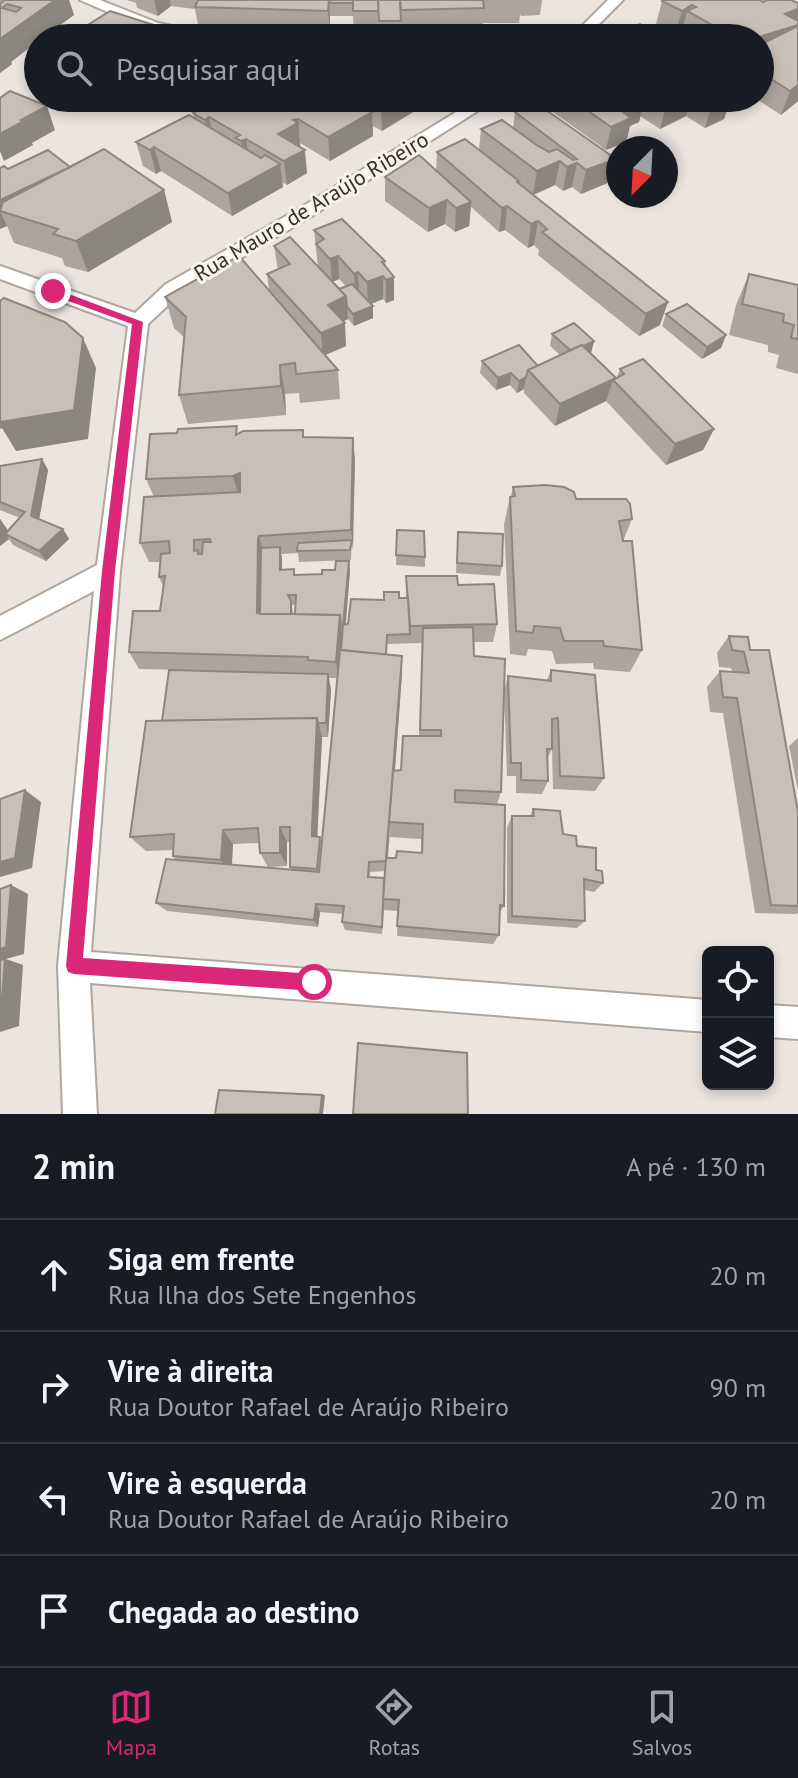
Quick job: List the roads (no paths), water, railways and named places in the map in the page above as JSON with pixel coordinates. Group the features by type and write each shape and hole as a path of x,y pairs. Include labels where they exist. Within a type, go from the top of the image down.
{"street":[{"path":"87,0 147,24"},
{"path":"591,24 616,0"},
{"name":"Rua Mauro de Araújo Ribeiro","path":"138,322 173,289 301,215 467,112"},
{"path":"0,272 138,322 108,571 74,966 80,1114"},
{"path":"0,629 108,571"},
{"path":"74,966 702,1016"},
{"path":"774,1021 798,1023"}]}
